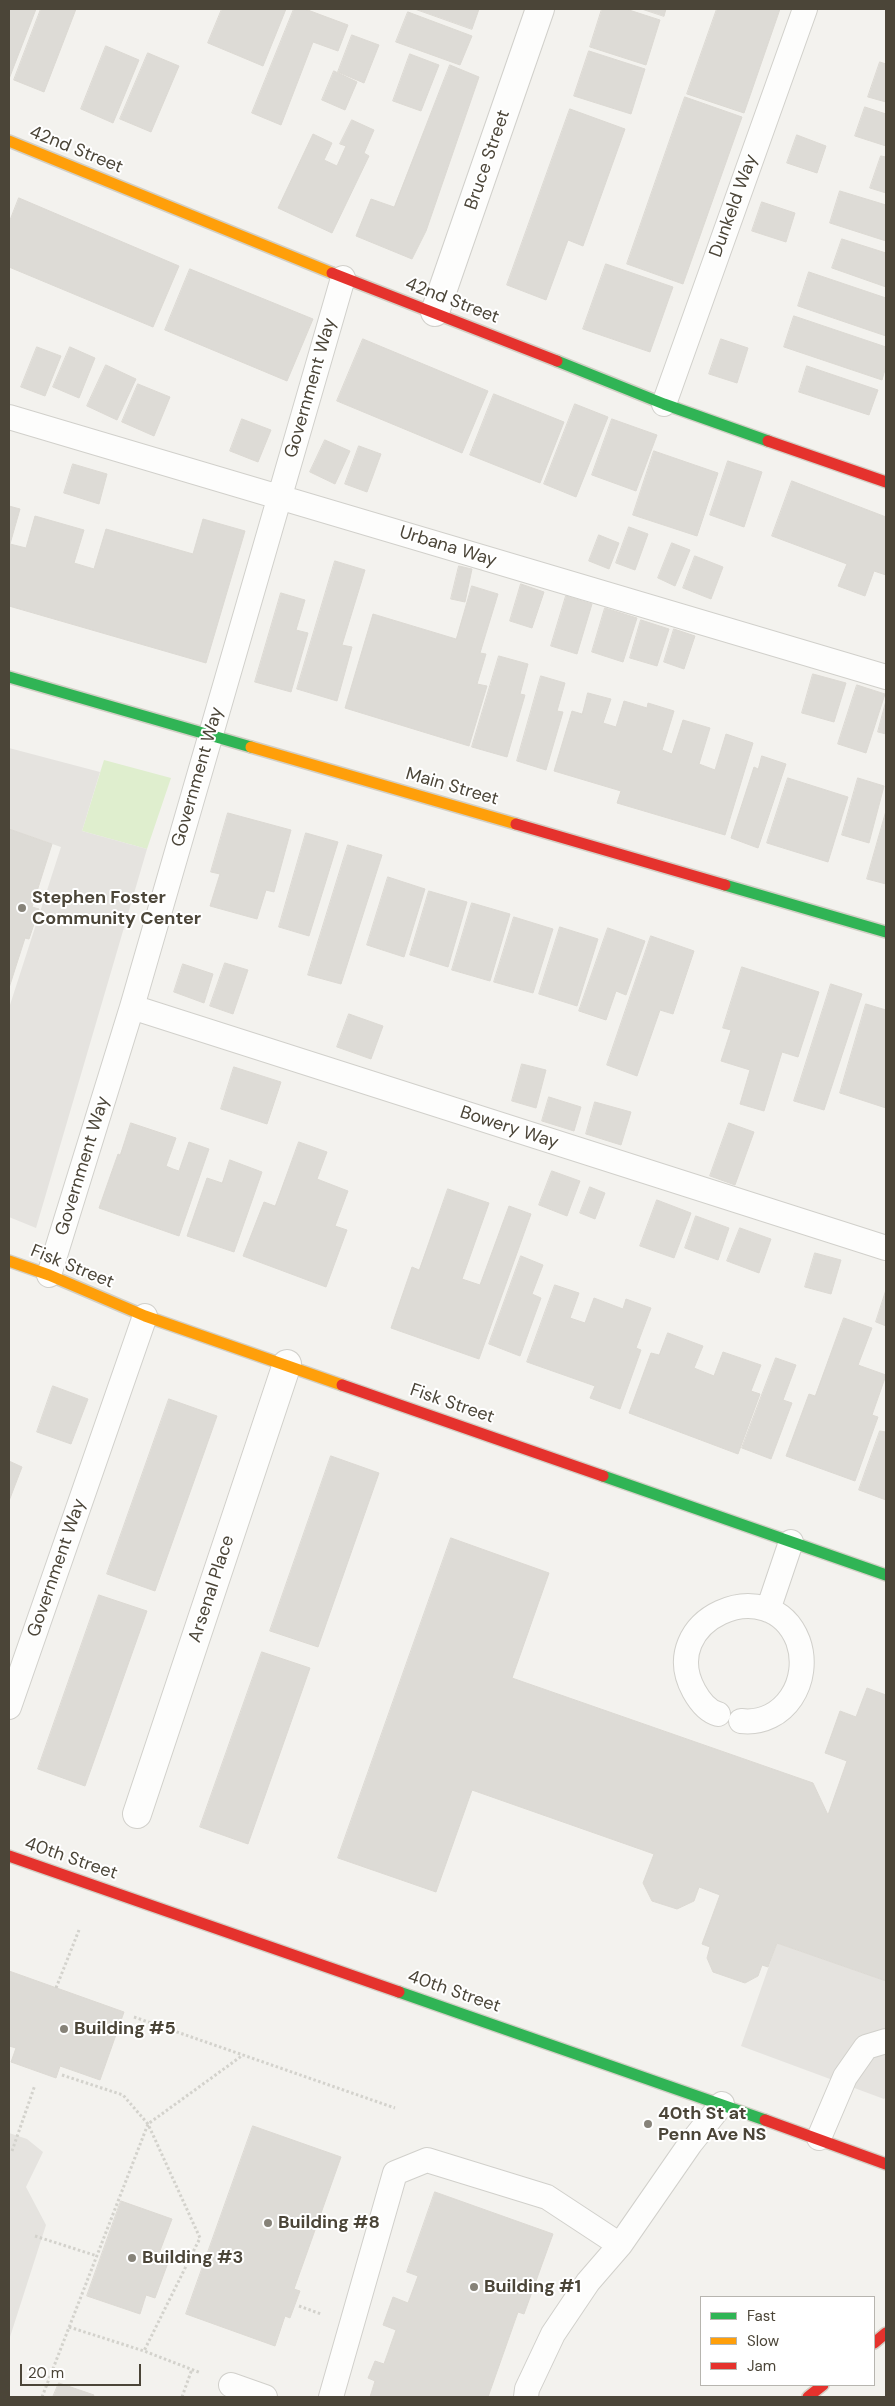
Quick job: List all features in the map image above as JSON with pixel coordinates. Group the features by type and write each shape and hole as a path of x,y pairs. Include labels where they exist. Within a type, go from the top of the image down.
{"street":[{"name":"Bruce Street","path":"435,312 540,9"},
{"name":"42nd Street","path":"9,141 343,278 435,312 664,404 886,482"},
{"name":"Main Street","path":"9,677 886,932"},
{"name":"Fisk Street","path":"9,1261 48,1275 145,1316 287,1364 886,1575"},
{"name":"Arsenal Place","path":"137,1814 287,1364"},
{"name":"40th Street","path":"9,1856 819,2138 886,2164"},
{"path":"875,2342 886,2333"},
{"path":"808,2397 822,2386"}],"lane":[{"name":"Dunkeld Way","path":"664,404 805,9"},
{"name":"Government Way","path":"48,1275 132,1007 343,278"},
{"name":"Urbana Way","path":"9,417 886,678"},
{"name":"Bowery Way","path":"132,1007 886,1248"},
{"name":"Government Way","path":"9,1707 145,1316"},
{"path":"768,1610 791,1542"},
{"path":"718,1714 713,1713 699,1700 690,1683 686,1664 690,1644 699,1628 713,1615 730,1607 749,1606 768,1610 784,1620 795,1635 802,1652 802,1672 797,1690 785,1706 769,1716 750,1722 740,1721"},
{"path":"819,2138 845,2077 866,2047 886,2041"},
{"path":"526,2397 527,2389 553,2334 588,2282 620,2245 690,2144 722,2104"},
{"path":"330,2397 395,2173 427,2160 546,2197 620,2245"},
{"path":"231,2385 265,2397"}],"path":[{"path":"56,1988 79,1930"},
{"path":"134,2017 395,2108"},
{"path":"42,2397 148,2124 243,2055"},
{"path":"62,2075 123,2095 148,2124 200,2238 144,2351"},
{"path":"12,2151 35,2085"},
{"path":"35,2236 97,2256"},
{"path":"299,2306 322,2314"},
{"path":"69,2327 144,2351 192,2369 182,2397"}],"green space":[{"path":"104,760 171,778 147,849 82,831"}],"shaded area":[{"path":"9,748 100,772 82,831 147,849 36,1228 9,1217 9,1008 61,847 9,829"},
{"path":"777,1943 886,1981 886,2097 884,2099 741,2046"},
{"path":"9,2133 27,2139 43,2152 26,2187 46,2225 9,2340"}],"building":[{"path":"9,9 36,9 9,79"},
{"path":"41,9 76,9 44,92 14,80"},
{"path":"222,9 286,9 263,66 208,43"},
{"path":"294,9 305,9 348,25 338,51 313,42 281,125 252,113"},
{"path":"415,9 479,9 472,29"},
{"path":"602,9 626,9 660,20 646,65 590,47"},
{"path":"642,9 666,9 664,16"},
{"path":"717,9 780,9 744,113 687,94"},
{"path":"408,12 472,36 460,65 396,42"},
{"path":"352,35 379,45 364,83 338,72"},
{"path":"106,46 139,60 113,123 81,109"},
{"path":"589,51 645,69 631,114 574,96"},
{"path":"148,53 179,66 151,132 120,119"},
{"path":"410,54 439,65 421,111 393,101"},
{"path":"880,62 886,64 886,102 868,97"},
{"path":"450,65 479,77 426,231 412,259 356,236 371,199 394,207"},
{"path":"334,71 357,82 345,110 322,100"},
{"path":"685,97 742,117 683,284 627,264"},
{"path":"865,107 886,114 886,146 855,136"},
{"path":"570,109 625,129 583,246 568,240 546,300 507,285"},
{"path":"352,120 374,130 364,153 369,156 332,233 278,208 313,134 332,143 324,160 337,166 346,146 340,144"},
{"path":"797,135 826,146 817,173 787,163"},
{"path":"881,156 886,157 886,193 870,188"},
{"path":"840,191 886,205 886,241 830,223"},
{"path":"19,198 179,266 153,327 9,267 9,223"},
{"path":"762,202 795,213 786,242 752,231"},
{"path":"842,239 886,253 886,287 832,268"},
{"path":"606,264 673,287 650,352 583,329"},
{"path":"190,269 313,319 287,381 165,330"},
{"path":"809,272 886,298 886,336 798,306"},
{"path":"794,316 886,347 886,366 882,380 784,347"},
{"path":"363,339 488,391 462,453 337,401"},
{"path":"721,339 748,348 737,383 709,374"},
{"path":"37,347 61,356 45,396 21,387"},
{"path":"70,347 95,358 79,398 53,387"},
{"path":"106,365 136,379 117,420 87,406"},
{"path":"807,366 878,390 869,415 799,392"},
{"path":"138,384 170,397 154,436 122,422"},
{"path":"494,394 564,422 540,483 470,455"},
{"path":"575,404 608,417 576,497 544,484"},
{"path":"242,419 271,430 258,462 230,451"},
{"path":"612,419 657,435 636,491 592,475"},
{"path":"325,440 350,451 335,484 310,472"},
{"path":"359,446 381,454 367,492 345,484"},
{"path":"654,451 718,473 697,536 633,515"},
{"path":"728,461 762,472 744,527 710,515"},
{"path":"73,464 107,474 99,504 64,493"},
{"path":"792,481 886,517 886,575 874,571 865,596 838,586 847,564 772,536"},
{"path":"9,506 20,509 10,544 26,548 35,516 84,530 74,563 94,569 106,529 193,554 203,519 245,531 206,663 9,606"},
{"path":"629,527 648,534 635,570 616,563"},
{"path":"599,535 619,543 609,569 589,561"},
{"path":"672,543 690,550 675,586 658,578"},
{"path":"695,556 723,567 711,599 683,588"},
{"path":"335,561 365,570 342,645 352,647 337,701 297,689"},
{"path":"459,566 472,569 465,602 451,599"},
{"path":"521,584 544,592 532,628 510,621"},
{"path":"472,586 498,594 480,653 486,654 477,684 487,686 469,746 345,708 373,614 456,639"},
{"path":"281,593 305,600 296,630 308,633 291,692 255,682"},
{"path":"566,596 592,604 577,654 551,646"},
{"path":"605,608 637,618 623,662 592,652"},
{"path":"641,620 669,629 657,666 630,658"},
{"path":"674,629 695,636 684,669 664,662"},
{"path":"499,656 528,664 520,694 525,695 507,757 472,747"},
{"path":"813,674 846,683 834,722 802,713"},
{"path":"541,676 565,683 557,711 563,712 546,770 517,761"},
{"path":"857,685 885,694 866,753 838,744"},
{"path":"588,693 611,699 603,723 616,727 624,701 647,708 648,703 674,711 662,750 672,754 683,720 710,728 699,764 715,770 726,734 753,743 725,835 617,803 621,791 554,771 572,711 582,714"},
{"path":"886,701 886,734 878,732"},
{"path":"762,756 786,764 758,848 731,838 754,767 758,769"},
{"path":"788,778 848,797 828,862 767,843"},
{"path":"858,778 884,786 869,843 842,835"},
{"path":"886,811 886,884 867,879"},
{"path":"228,813 291,830 274,892 266,890 257,919 210,906 220,874 211,872"},
{"name":"Stephen Foster Community Center","path":"9,829 52,844 32,907 39,909 29,939 25,938 9,988"},
{"path":"306,833 338,842 309,936 279,927"},
{"path":"348,845 382,855 341,984 308,975"},
{"path":"388,877 425,889 404,957 367,945"},
{"path":"429,891 467,902 448,967 410,955"},
{"path":"472,903 510,914 490,981 452,970"},
{"path":"514,917 553,929 533,993 494,982"},
{"path":"560,927 598,939 577,1006 539,994"},
{"path":"608,928 645,941 626,995 616,991 606,1020 579,1011"},
{"path":"651,936 694,951 673,1014 660,1010 637,1076 607,1065"},
{"path":"225,963 248,970 233,1014 210,1006"},
{"path":"183,964 213,974 204,1003 174,992"},
{"path":"742,967 819,992 798,1057 782,1052 764,1111 740,1104 750,1070 721,1061 731,1030 723,1028"},
{"path":"831,984 862,994 824,1110 794,1101"},
{"path":"866,1004 886,1010 886,1108 840,1093"},
{"path":"349,1014 383,1026 371,1059 337,1047"},
{"path":"522,1064 546,1070 536,1108 512,1101"},
{"path":"234,1067 281,1082 267,1124 221,1109"},
{"path":"549,1097 581,1107 574,1131 542,1121"},
{"path":"595,1102 631,1112 621,1145 586,1134"},
{"path":"131,1123 176,1138 166,1166 179,1171 189,1142 209,1149 179,1236 99,1208"},
{"path":"729,1123 754,1132 735,1185 710,1176"},
{"path":"299,1142 327,1152 317,1179 348,1191 335,1226 347,1230 326,1287 243,1256 264,1202 275,1206"},
{"path":"230,1160 262,1172 234,1252 187,1236 207,1178 222,1183"},
{"path":"552,1171 580,1181 567,1216 539,1205"},
{"path":"590,1187 605,1193 595,1219 580,1213"},
{"path":"448,1189 489,1203 462,1279 480,1285 509,1206 531,1214 479,1359 391,1328 412,1267 419,1270"},
{"path":"657,1200 691,1213 674,1258 640,1246"},
{"path":"696,1216 729,1228 718,1260 685,1248"},
{"path":"740,1228 771,1239 759,1273 727,1261"},
{"path":"815,1253 841,1260 831,1294 805,1287"},
{"path":"521,1256 543,1265 532,1294 541,1298 520,1356 489,1344"},
{"path":"555,1285 579,1293 570,1318 585,1323 594,1298 623,1309 626,1299 651,1308 636,1348 641,1350 620,1409 590,1398 595,1386 527,1362"},
{"path":"886,1290 886,1326 876,1322"},
{"path":"844,1318 872,1328 858,1365 886,1375 872,1415 878,1417 855,1481 786,1456 809,1394 815,1396"},
{"path":"668,1333 703,1346 694,1368 714,1376 723,1352 761,1365 751,1391 760,1394 738,1454 629,1413 651,1353 659,1355"},
{"path":"776,1358 796,1365 783,1400 792,1403 771,1459 742,1448"},
{"path":"53,1386 88,1399 71,1444 37,1432"},
{"path":"169,1399 217,1416 155,1591 107,1574"},
{"path":"880,1431 886,1432 886,1500 859,1490"},
{"path":"331,1456 379,1473 318,1647 270,1631"},
{"path":"9,1461 22,1467 9,1501"},
{"path":"451,1538 549,1573 512,1678 813,1783 828,1815 847,1761 825,1753 840,1711 856,1717 867,1688 886,1695 886,1981 777,1943 768,1967 762,1965 758,1976 745,1983 713,1972 707,1958 710,1947 702,1944 720,1895 699,1887 694,1901 677,1909 652,1901 643,1883 654,1854 472,1790 436,1892 338,1858"},
{"path":"99,1595 147,1611 85,1786 38,1769"},
{"path":"262,1652 310,1668 248,1844 200,1827"},
{"name":"Building #5","path":"9,1971 124,2012 100,2080 60,2066 56,2078 11,2062 16,2048 9,2046"},
{"name":"Building #8","path":"253,2126 341,2157 294,2289 300,2291 290,2318 285,2316 275,2346 186,2314"},
{"name":"Building #1","path":"435,2192 553,2234 524,2314 518,2312 488,2397 370,2397 375,2381 368,2378 375,2361 384,2364 396,2330 383,2325 393,2297 408,2303 418,2276 407,2272"},
{"name":"Building #3","path":"121,2201 172,2219 158,2256 169,2260 155,2298 146,2295 140,2314 87,2296"},
{"path":"59,2383 94,2395 93,2397 53,2397"}],"traffic: fast":[{"path":"557,361 664,404 768,441"},
{"path":"9,677 251,747"},
{"path":"725,885 886,932"},
{"path":"603,1476 886,1575"},
{"path":"399,1992 765,2120"}],"traffic: slow":[{"path":"9,141 332,273"},
{"path":"251,747 516,824"},
{"path":"9,1261 49,1275 145,1316 342,1385"}],"traffic: jam":[{"path":"332,273 557,361"},
{"path":"768,441 886,482"},
{"path":"516,824 725,885"},
{"path":"342,1385 603,1476"},
{"path":"9,1856 399,1992"},
{"path":"765,2120 886,2164"},
{"path":"875,2342 886,2333"},
{"path":"808,2397 822,2386"}],"place":[{"name":"Stephen Foster Community Center","path":"22,908"},
{"name":"Building #5","path":"64,2029"},
{"name":"40th St at Penn Ave NS","path":"648,2124"},
{"name":"Building #8","path":"268,2223"},
{"name":"Building #3","path":"132,2258"},
{"name":"Building #1","path":"474,2287"}]}
